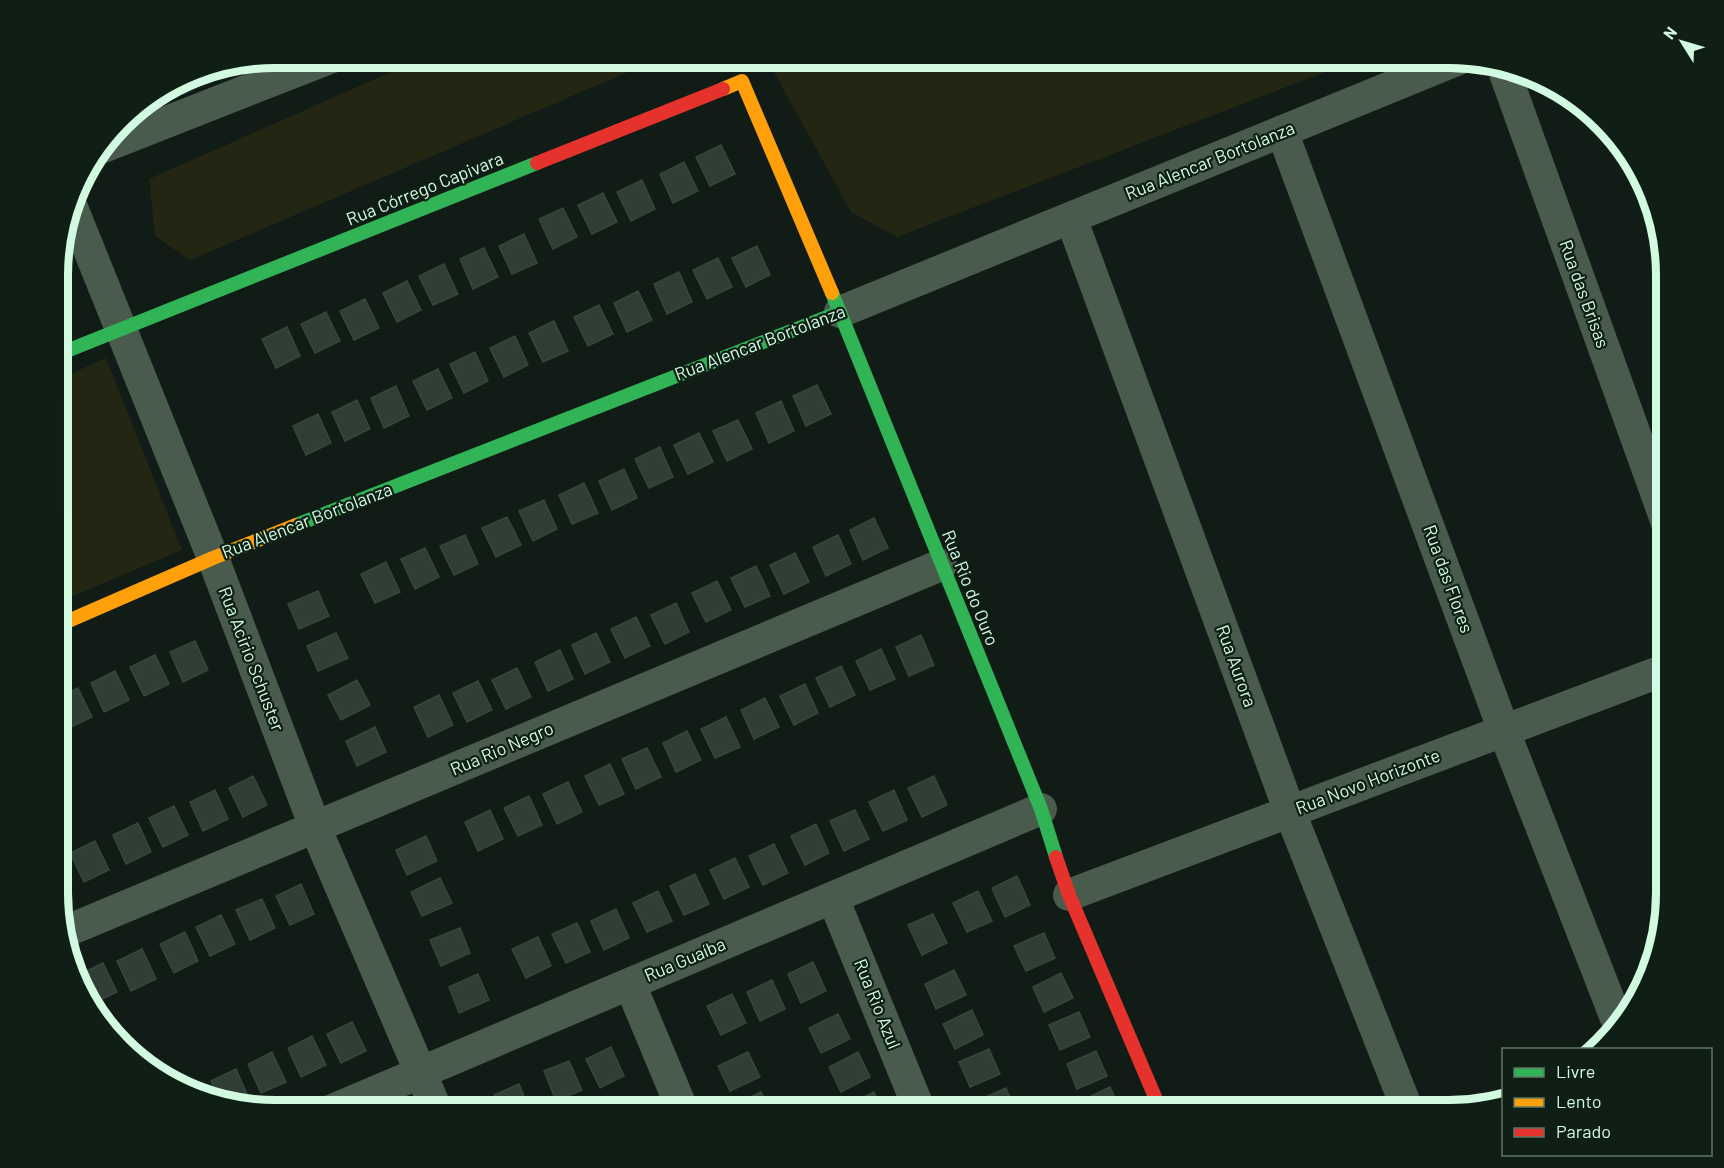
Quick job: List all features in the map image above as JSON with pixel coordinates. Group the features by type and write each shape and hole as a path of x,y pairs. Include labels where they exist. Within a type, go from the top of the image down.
{"street":[{"path":"116,141 279,68"},
{"name":"Rua Alencar Bortolanza","path":"68,622 213,558 840,312 1436,68"},
{"name":"Rua das Brisas","path":"1506,76 1656,495"},
{"name":"Rua Rio do Ouro","path":"742,81 840,312 1041,809 1069,895 1156,1100"},
{"name":"Rua Córrego Capivara","path":"68,350 742,81"},
{"name":"Rua das Flores","path":"1282,131 1504,731 1616,1017"},
{"name":"Rua Acirio Schuster","path":"76,217 213,558 315,827 432,1100"},
{"name":"Rua Aurora","path":"1071,218 1290,812 1404,1100"},
{"name":"Rua Rio Negro","path":"70,930 941,565"},
{"name":"Rua Novo Horizonte","path":"1069,895 1656,673"},
{"name":"Rua Guaíba","path":"356,1100 1041,809"},
{"name":"Rua Rio Azul","path":"833,898 916,1100"},
{"path":"630,984 677,1100"}],"green space":[{"path":"400,68 637,68 190,260 155,236 149,179"},
{"path":"772,68 1335,68 897,237 851,212"},
{"path":"106,358 182,550 68,598 68,375"}],"building":[{"path":"721,145 735,174 710,186 696,157"},
{"path":"684,162 698,191 673,203 660,174"},
{"path":"642,180 655,209 631,221 617,192"},
{"path":"603,193 617,222 592,234 578,205"},
{"path":"563,208 577,237 553,249 539,219"},
{"path":"524,234 537,263 512,274 499,246"},
{"path":"757,246 770,275 746,287 732,258"},
{"path":"484,248 498,277 473,289 460,259"},
{"path":"718,258 732,287 707,299 693,270"},
{"path":"444,264 458,294 433,305 419,276"},
{"path":"679,272 692,302 667,314 654,284"},
{"path":"407,281 421,310 397,322 383,293"},
{"path":"638,291 652,320 627,332 614,303"},
{"path":"365,299 379,328 354,340 340,311"},
{"path":"599,305 613,334 588,346 574,317"},
{"path":"326,312 340,341 315,353 301,324"},
{"path":"554,321 568,351 543,362 529,333"},
{"path":"287,327 300,356 276,368 262,339"},
{"path":"515,336 528,365 504,377 490,348"},
{"path":"475,352 488,381 464,393 450,364"},
{"path":"438,369 452,398 427,410 413,381"},
{"path":"817,385 831,414 806,426 793,396"},
{"path":"396,386 409,416 384,428 371,398"},
{"path":"357,400 370,429 345,441 332,412"},
{"path":"781,401 794,431 769,443 756,413"},
{"path":"318,414 331,443 306,455 293,426"},
{"path":"738,420 752,449 727,461 713,431"},
{"path":"699,433 713,462 688,474 674,445"},
{"path":"660,447 673,477 649,488 635,459"},
{"path":"624,469 637,498 612,510 599,481"},
{"path":"584,483 598,513 572,524 559,495"},
{"path":"544,500 557,529 533,541 519,511"},
{"path":"507,517 521,545 496,557 482,528"},
{"path":"874,518 888,548 863,560 850,530"},
{"path":"465,535 478,564 454,575 440,546"},
{"path":"838,535 851,564 826,576 813,547"},
{"path":"425,548 439,577 415,589 401,559"},
{"path":"795,553 809,582 784,594 770,565"},
{"path":"386,562 400,592 375,603 361,574"},
{"path":"756,566 770,596 745,607 731,578"},
{"path":"717,581 731,610 706,622 692,593"},
{"path":"318,591 329,616 299,629 288,604"},
{"path":"676,603 689,632 665,644 651,615"},
{"path":"636,617 650,646 625,658 611,629"},
{"path":"336,633 348,658 318,671 307,646"},
{"path":"596,633 610,662 585,674 572,645"},
{"path":"921,635 934,665 909,676 896,647"},
{"path":"195,641 208,670 183,682 170,652"},
{"path":"881,649 895,679 870,690 856,661"},
{"path":"560,650 573,679 548,691 535,662"},
{"path":"155,655 169,684 144,696 130,667"},
{"path":"841,666 855,695 830,707 816,678"},
{"path":"517,668 531,697 506,709 492,680"},
{"path":"115,671 129,700 104,712 91,683"},
{"path":"357,680 370,705 341,720 328,695"},
{"path":"478,681 492,710 467,722 453,693"},
{"path":"805,684 818,713 794,725 780,696"},
{"path":"78,688 92,717 68,729 68,693"},
{"path":"439,695 453,725 428,737 414,707"},
{"path":"765,698 779,727 754,739 741,710"},
{"path":"726,717 740,747 715,758 701,729"},
{"path":"375,727 386,752 357,766 346,741"},
{"path":"687,731 701,760 676,772 663,743"},
{"path":"647,748 661,777 636,789 622,759"},
{"path":"610,764 624,794 599,805 585,776"},
{"path":"253,776 267,805 243,817 229,788"},
{"path":"934,776 947,805 922,817 908,788"},
{"path":"568,782 582,812 557,824 543,794"},
{"path":"215,790 228,819 203,831 190,802"},
{"path":"894,790 907,820 883,831 869,802"},
{"path":"529,796 542,825 518,836 504,808"},
{"path":"174,806 188,835 163,847 149,818"},
{"path":"490,810 503,839 478,851 465,822"},
{"path":"855,810 869,839 844,851 830,821"},
{"path":"138,823 151,852 126,864 113,835"},
{"path":"816,824 829,853 805,865 791,836"},
{"path":"426,836 437,861 407,875 396,850"},
{"path":"95,841 109,870 84,882 70,853"},
{"path":"774,844 788,873 763,885 749,856"},
{"path":"735,858 749,887 724,899 710,870"},
{"path":"695,874 709,904 684,915 670,886"},
{"path":"1017,876 1030,905 1005,917 992,888"},
{"path":"440,878 452,903 422,916 411,892"},
{"path":"301,884 314,914 290,925 276,896"},
{"path":"658,891 672,921 647,932 633,903"},
{"path":"978,891 992,921 967,932 953,903"},
{"path":"262,899 275,928 250,940 236,910"},
{"path":"616,909 629,938 604,950 591,921"},
{"path":"933,914 947,943 922,955 908,925"},
{"path":"221,915 235,944 210,956 196,927"},
{"path":"577,923 590,952 566,963 552,934"},
{"path":"460,928 470,953 441,966 430,940"},
{"path":"185,932 198,961 174,973 160,944"},
{"path":"1044,933 1055,958 1026,971 1014,946"},
{"path":"538,937 551,966 526,978 512,949"},
{"path":"142,949 156,979 131,991 117,961"},
{"path":"813,962 826,991 801,1003 788,974"},
{"path":"103,963 117,992 98,1001 83,973"},
{"path":"954,970 966,995 936,1009 925,984"},
{"path":"1061,973 1073,998 1044,1012 1033,987"},
{"path":"478,974 489,1000 459,1013 449,987"},
{"path":"772,980 785,1009 760,1021 747,992"},
{"path":"732,994 746,1023 721,1035 707,1006"},
{"path":"972,1010 983,1035 955,1049 943,1024"},
{"path":"1079,1012 1090,1037 1060,1050 1049,1025"},
{"path":"838,1014 850,1039 821,1053 809,1028"},
{"path":"352,1022 366,1051 341,1063 327,1034"},
{"path":"312,1036 326,1065 301,1077 288,1048"},
{"path":"611,1047 624,1076 600,1088 586,1059"},
{"path":"989,1049 1000,1074 970,1087 959,1062"},
{"path":"1096,1051 1107,1076 1077,1089 1067,1064"},
{"path":"272,1052 286,1082 261,1093 248,1064"},
{"path":"748,1052 760,1077 730,1091 718,1066"},
{"path":"858,1052 870,1077 841,1092 829,1067"},
{"path":"569,1061 582,1090 556,1100 544,1071"},
{"path":"236,1069 249,1099 216,1092 211,1081"},
{"path":"519,1084 526,1100 496,1100 494,1095"},
{"path":"1110,1087 1116,1100 1083,1100"},
{"path":"1006,1088 1011,1100 979,1100"},
{"path":"761,1092 765,1100 744,1100"},
{"path":"874,1092 878,1100 857,1100"}],"traffic: fast":[{"path":"68,350 537,163"},
{"path":"832,293 1041,809 1056,857"},
{"path":"296,525 840,312"}],"traffic: slow":[{"path":"723,89 742,81 832,293"},
{"path":"68,621 213,558 296,525"}],"traffic: jam":[{"path":"537,163 723,89"},
{"path":"1056,857 1069,895 1156,1100"}]}
